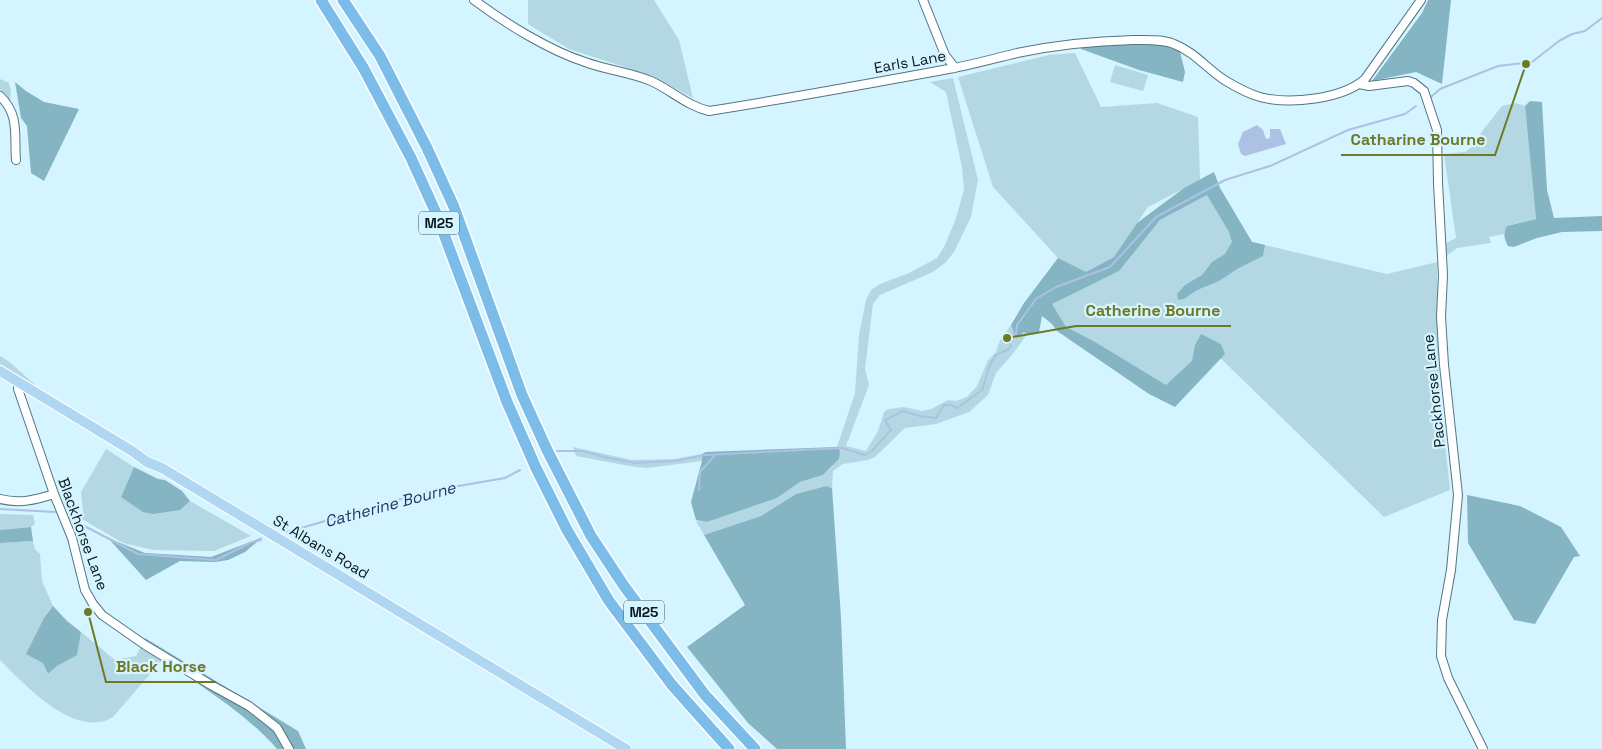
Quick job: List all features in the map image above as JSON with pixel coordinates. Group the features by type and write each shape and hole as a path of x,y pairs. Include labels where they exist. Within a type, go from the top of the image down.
{"highway":[{"name":"M25","path":"321,0 364,68 411,158 436,213 489,357 534,463 567,530 609,600 672,684 729,749"},
{"name":"M25","path":"343,0 380,56 427,148 454,207 522,395 552,462 591,536 624,586 705,695 755,749"}],"main road":[{"name":"St Albans Road","path":"0,371 147,462 162,468 626,749"}],"street":[{"name":"Earls Lane","path":"474,0 514,27 565,55 652,82 696,108 709,111 829,92 886,79 955,68 1059,46 1108,40 1151,40 1172,43 1186,50 1225,80 1260,97 1282,100 1325,97 1354,88 1359,84"},
{"path":"923,0 945,56 955,68"},
{"path":"1359,84 1371,71 1421,0"},
{"path":"939,70 945,56"},
{"name":"Packhorse Lane","path":"1359,84 1369,86 1408,81 1414,82 1424,91 1437,130 1443,275 1441,317 1444,365 1458,495 1452,570 1442,620 1441,656 1448,678 1483,749"},
{"path":"0,96 12,114 17,136 14,143 16,160"},
{"name":"Blackhorse Lane","path":"19,382 18,389 22,403 54,494 72,538 85,590 102,615 145,645 249,706 277,728 289,749"},
{"path":"0,500 19,503 54,494"}],"shaded area":[{"path":"528,0 654,0 679,40 693,98 652,76 569,49 528,24"},
{"path":"1428,0 1451,0 1442,84 1416,72 1372,81 1422,13"},
{"path":"1154,42 1171,46 1180,52 1185,72 1183,82 1139,70 1081,49 1083,45"},
{"path":"1075,53 1101,107 1157,103 1198,117 1200,180 1148,207 1114,257 1085,273 1058,258 993,187 958,77 1049,55"},
{"path":"1115,65 1148,75 1143,91 1110,82"},
{"path":"953,78 978,180 971,217 954,252 945,263 933,272 880,295 873,304 865,369 869,385 846,446 866,451 878,431 884,412 888,409 904,407 922,411 931,409 948,400 956,401 967,397 977,386 988,360 996,352 1000,340 1011,325 1016,338 1025,332 1027,334 996,373 988,395 969,412 936,424 905,428 875,457 843,464 833,471 832,488 826,486 796,494 761,516 704,535 696,521 706,522 777,498 800,482 823,475 832,467 840,451 837,447 855,393 859,335 866,300 871,290 937,258 955,221 964,190 962,167 946,92 930,82"},
{"path":"0,79 9,83 11,91 10,103 0,93"},
{"path":"15,82 44,102 79,109 44,181 31,173 27,126 21,118"},
{"path":"1530,101 1542,102 1547,190 1554,218 1602,216 1602,231 1562,232 1537,238 1514,247 1508,246 1505,236 1507,226 1536,219 1525,106"},
{"path":"1516,103 1525,106 1536,219 1507,226 1504,234 1489,237 1491,243 1457,248 1445,257 1444,244 1456,238 1444,154 1465,152 1473,146 1502,106"},
{"path":"1257,125 1263,130 1266,139 1270,138 1270,129 1280,129 1286,144 1245,156 1241,154 1238,144 1243,132"},
{"path":"1214,172 1220,188 1252,242 1265,245 1263,256 1237,269 1219,281 1197,290 1184,299 1178,300 1177,294 1185,285 1202,275 1212,262 1225,254 1232,242 1229,232 1207,195 1160,220 1119,271 1052,304 1066,327 1095,342 1166,385 1192,361 1195,345 1201,334 1221,344 1225,354 1175,407 1149,394 1057,331 1042,316 1039,332 1027,334 1024,332 1016,338 1011,325 1024,303 1058,258 1086,272 1114,257 1137,223 1184,188"},
{"path":"1220,188 1252,242 1387,274 1437,262 1439,387 1450,490 1384,517 1213,351 1171,399 1052,324 1041,308 1113,270 1160,220"},
{"path":"0,356 36,385 3,367 0,364"},
{"path":"573,447 632,460 675,459 702,454 702,461 648,468 635,467 576,456"},
{"path":"837,447 840,451 839,459 823,475 800,482 777,498 706,522 696,520 691,502 702,461 702,454 706,452"},
{"path":"106,449 134,467 121,497 180,510 190,501 251,536 214,551 154,550 123,543 80,518 83,512 81,492"},
{"path":"134,467 158,479 165,480 182,491 190,501 180,510 153,514 143,512 121,497"},
{"path":"826,486 832,488 841,617 846,749 777,749 748,723 687,647 745,605 704,535 761,516 796,494"},
{"path":"1467,495 1520,506 1561,527 1580,556 1574,557 1535,624 1514,620 1468,543"},
{"path":"0,514 33,515 35,524 31,527 0,530"},
{"path":"31,527 33,541 0,543 0,530"},
{"path":"263,537 245,552 228,560 215,562 180,561 146,580 108,538 145,553 211,557"},
{"path":"33,541 35,549 40,554 42,581 53,606 44,618 43,663 48,674 57,666 76,655 81,632 115,660 136,656 141,646 163,659 113,717 98,722 83,721 67,715 36,695 0,660 0,543"},
{"path":"53,606 81,632 77,655 57,666 48,674 43,663 26,654 44,618"},
{"path":"145,638 298,731 306,749 277,749 246,719 143,642"}],"waterway":[{"path":"1431,97 1440,89 1498,66 1532,62 1559,41 1572,34 1585,31 1602,18"},
{"name":"Catherine Bourne","path":"557,451 584,451 635,463 674,461 705,455 842,448 865,455 872,451 891,430 885,420 903,411 936,418 944,405 951,405 957,408 982,390 990,365 996,355 1011,346 1007,338 1011,334 1016,335 1017,325 1036,299 1056,287 1110,267 1156,217 1225,180 1270,166 1348,130 1405,114 1416,106"},
{"path":"699,490 700,472 715,455"},
{"name":"Catherine Bourne","path":"287,532 429,491 505,478 520,470"},
{"name":"Catherine Bourne","path":"0,509 55,512"},
{"name":"Catherine Bourne","path":"69,518 138,554 216,560 252,542 261,540"}],"place":[{"name":"Catharine Bourne","path":"1526,64"},
{"name":"Catherine Bourne","path":"1007,338"},
{"name":"Black Horse","path":"88,612"}]}
